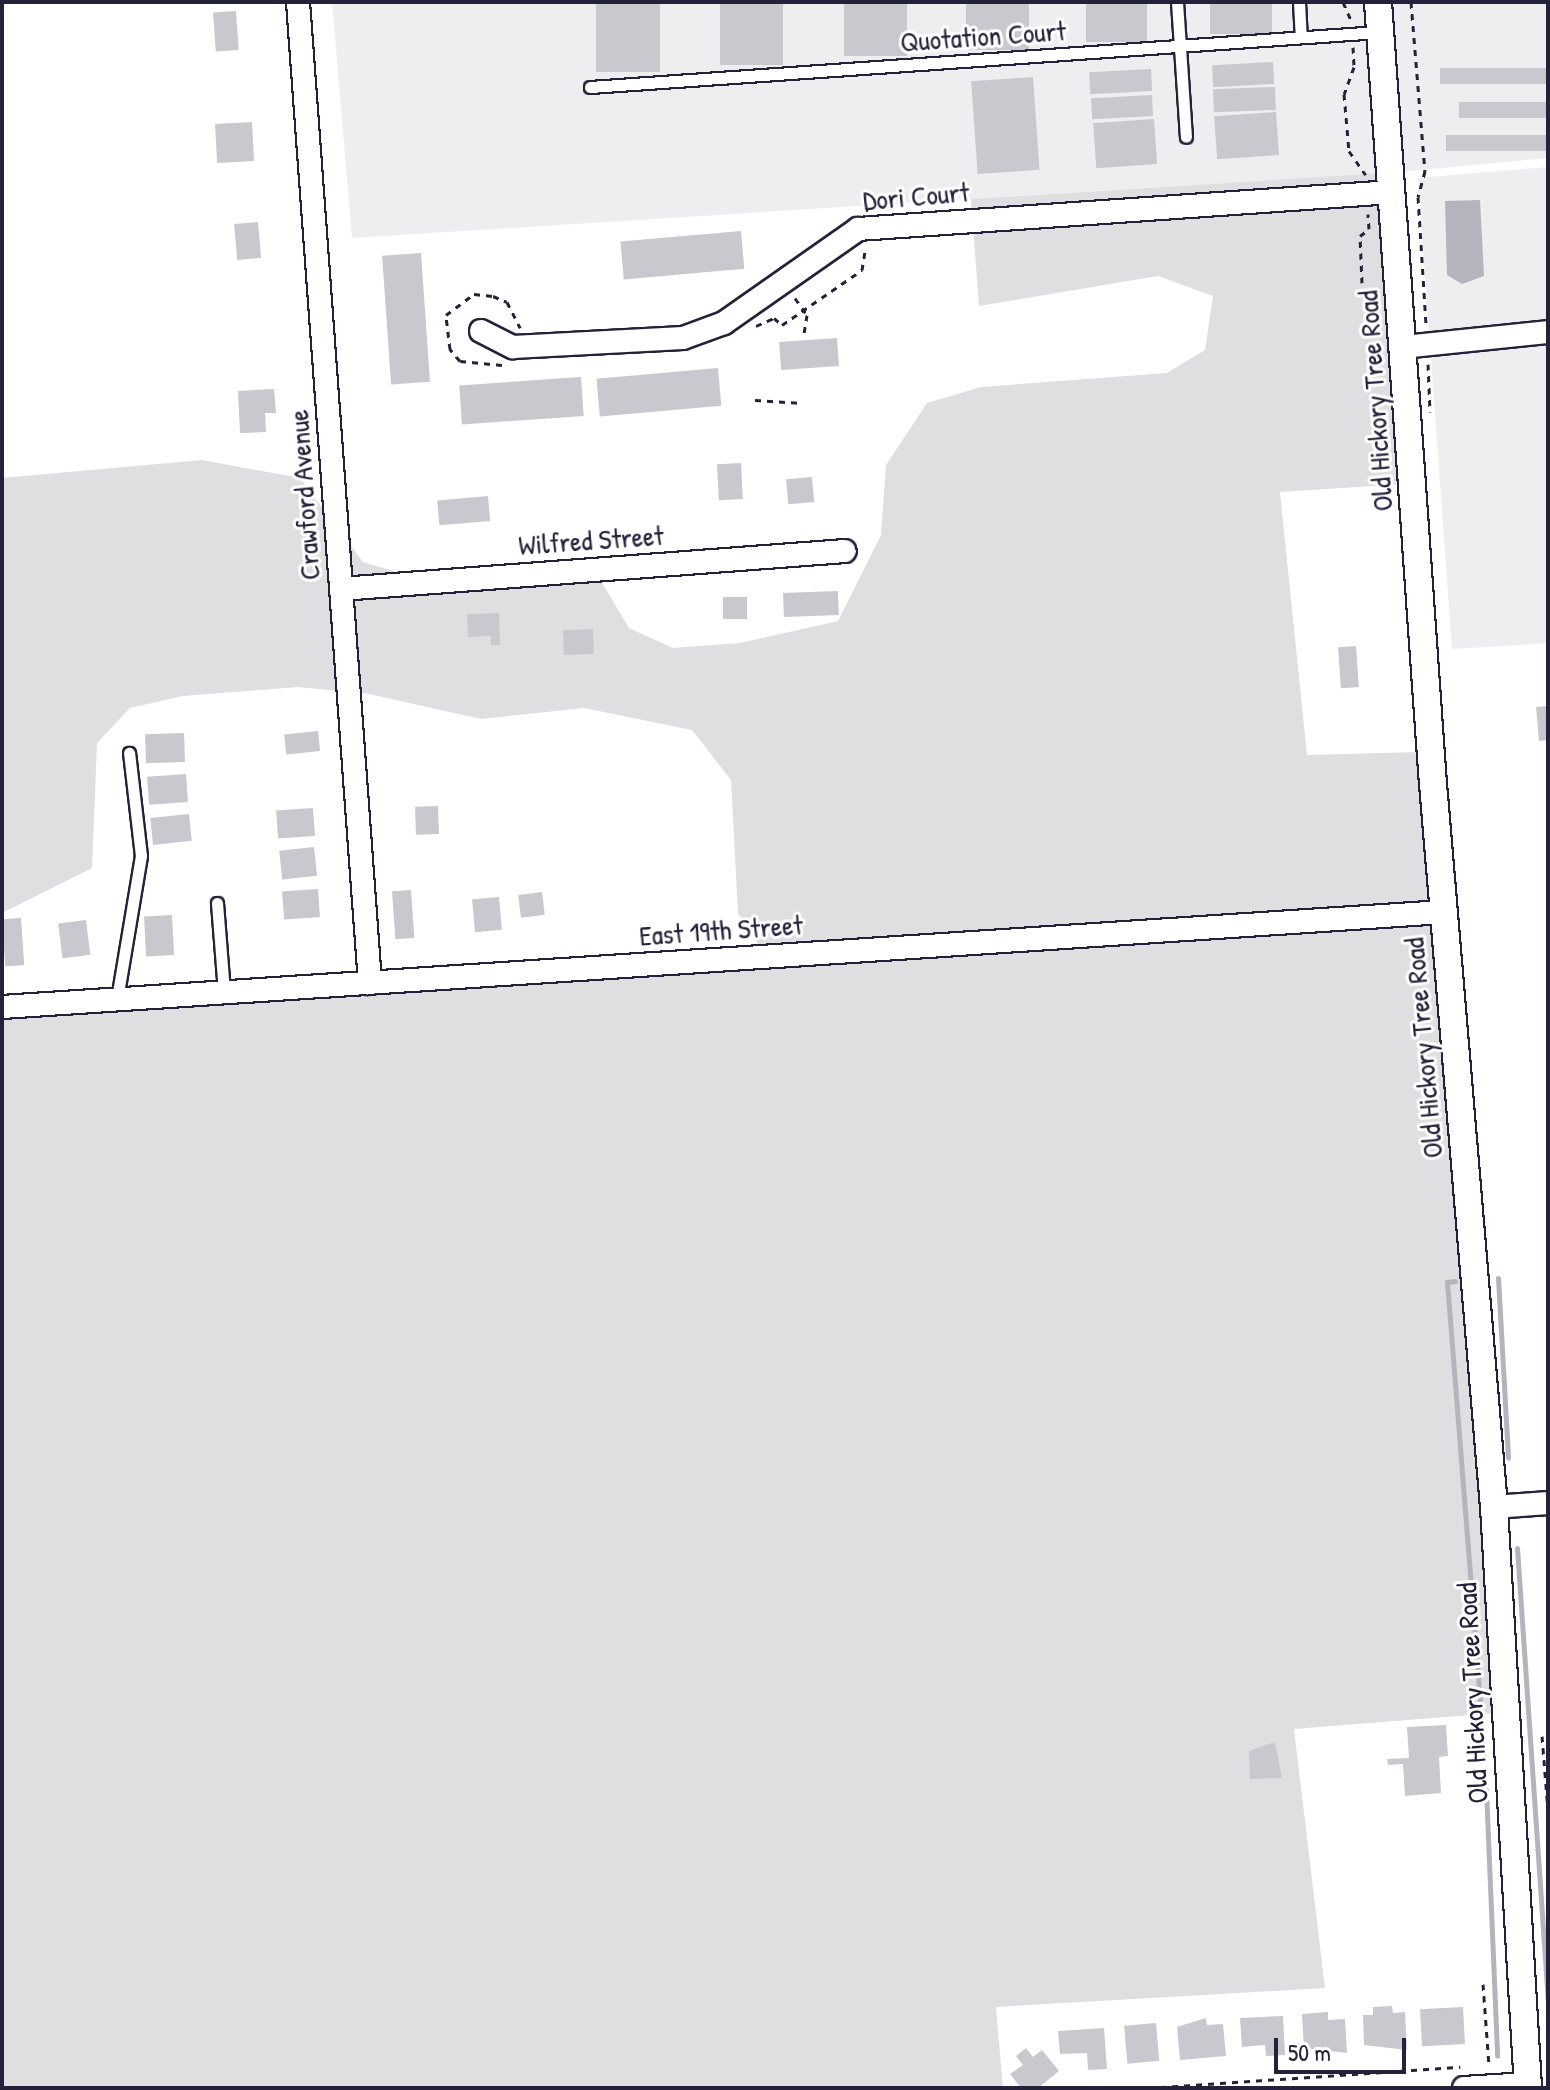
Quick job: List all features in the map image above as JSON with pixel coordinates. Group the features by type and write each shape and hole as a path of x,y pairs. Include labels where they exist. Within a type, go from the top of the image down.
{"street":[{"name":"Crawford Avenue","path":"298,2 370,983"},
{"name":"Old Hickory Tree Road","path":"1378,2 1379,193 1403,347 1443,912 1494,1507 1520,2086"},
{"name":"Dori Court","path":"481,331 513,347 683,338 724,323 858,229 1379,193"},
{"path":"1403,347 1548,332"},
{"name":"Wilfred Street","path":"341,589 845,551"},
{"name":"East 19th Street","path":"2,1007 1443,912"},
{"path":"1494,1507 1548,1503"},
{"path":"1464,2088 1520,2086"}],"lane":[{"path":"1177,2 1186,137"},
{"path":"1299,2 1301,37"},
{"name":"Quotation Court","path":"590,87 1379,32"},
{"path":"117,999 141,856 129,753"},
{"path":"217,903 224,992"}],"path":[{"path":"1343,2 1352,34 1354,67 1344,94 1349,151 1365,169 1379,193 1369,229 1360,236 1362,283"},
{"path":"795,298 807,315 804,335"},
{"path":"788,391 789,398"},
{"path":"755,400 789,398 803,403"},
{"path":"1542,1736 1548,1811"},
{"path":"1483,1984 1489,2065"},
{"path":"1148,2088 1489,2065 1500,2065 1520,2086"}],"shaded area":[{"path":"332,2 1369,2 1381,173 352,238"},
{"path":"1387,2 1548,2 1548,158 1399,172"},
{"path":"1548,167 1548,643 1452,649 1418,178"},
{"path":"1381,173 1405,484 1280,492 1307,755 1422,752 1485,1507 1496,1713 1294,1729 1325,1988 996,2007 1003,2088 2,2088 2,999 760,947 738,913 731,780 692,730 584,708 481,719 369,694 298,687 183,696 130,708 97,743 92,868 2,913 2,478 202,460 300,478 363,562 427,581 559,566 601,581 629,628 673,648 740,643 838,621 881,535 886,465 927,403 981,387 1167,373 1205,350 1213,296 1158,276 979,306 971,199"},
{"path":"1480,200 1484,276 1462,284 1447,275 1445,201"}],"building":[{"path":"596,2 660,2 660,72 596,72"},
{"path":"720,2 783,2 783,65 720,65"},
{"path":"844,2 907,2 907,56 844,56"},
{"path":"966,2 1029,2 1029,50 966,50"},
{"path":"1086,2 1147,2 1147,42 1086,42"},
{"path":"1210,2 1272,2 1272,34 1210,34"},
{"path":"236,11 239,50 216,52 213,13"},
{"path":"1273,62 1274,84 1213,87 1212,65"},
{"path":"1440,68 1548,68 1548,84 1440,84"},
{"path":"1151,69 1152,91 1090,94 1089,72"},
{"path":"1033,77 1039,170 978,174 971,81"},
{"path":"1275,87 1276,110 1214,112 1213,89"},
{"path":"1152,95 1153,116 1092,119 1091,98"},
{"path":"1459,102 1548,102 1548,118 1459,118"},
{"path":"1276,112 1279,155 1217,159 1214,116"},
{"path":"1154,119 1157,164 1096,168 1093,123"},
{"path":"252,122 254,161 217,163 215,124"},
{"path":"1446,135 1548,135 1548,151 1446,151"},
{"path":"258,222 261,258 237,260 234,224"},
{"path":"741,231 744,269 624,279 620,242"},
{"path":"421,253 430,382 391,384 382,256"},
{"path":"837,338 839,366 781,370 779,342"},
{"path":"718,368 721,406 600,416 596,379"},
{"path":"581,377 584,416 462,424 459,386"},
{"path":"274,389 276,413 265,413 266,432 240,433 238,391"},
{"path":"741,463 743,499 719,500 717,464"},
{"path":"812,477 814,502 788,504 786,479"},
{"path":"488,496 490,521 439,525 437,500"},
{"path":"838,591 839,615 784,617 783,593"},
{"path":"723,597 747,597 747,619 723,619"},
{"path":"499,613 500,645 491,645 491,636 468,637 467,614"},
{"path":"593,629 594,654 564,655 563,630"},
{"path":"1356,646 1359,687 1341,688 1338,647"},
{"path":"1548,706 1548,740 1539,741 1536,707"},
{"path":"318,731 320,751 286,754 284,735"},
{"path":"184,733 185,762 146,763 145,734"},
{"path":"186,774 188,802 149,805 147,777"},
{"path":"438,806 439,834 416,835 415,807"},
{"path":"313,808 315,836 278,839 276,811"},
{"path":"189,814 192,841 153,845 150,818"},
{"path":"314,847 317,876 282,879 279,851"},
{"path":"318,889 320,917 284,919 282,892"},
{"path":"411,890 414,938 395,939 392,891"},
{"path":"542,892 545,915 521,918 518,895"},
{"path":"499,897 502,930 475,932 472,899"},
{"path":"172,915 174,955 146,956 144,916"},
{"path":"21,918 24,965 5,966 2,919"},
{"path":"86,920 90,955 62,958 58,923"},
{"path":"1446,1725 1448,1756 1439,1757 1441,1793 1405,1796 1403,1764 1388,1765 1387,1759 1409,1758 1407,1727"},
{"path":"1275,1742 1282,1778 1250,1779 1249,1751"},
{"path":"1392,2006 1393,2013 1405,2012 1407,2050 1364,2045 1363,2015 1373,2015 1373,2007"},
{"path":"1463,2007 1465,2044 1422,2046 1420,2009"},
{"path":"1328,2012 1328,2020 1345,2019 1347,2053 1304,2048 1302,2014"},
{"path":"1283,2016 1285,2055 1266,2056 1265,2045 1242,2047 1240,2018"},
{"path":"1206,2018 1207,2025 1223,2024 1226,2056 1180,2060 1177,2027"},
{"path":"1156,2023 1159,2061 1127,2064 1124,2026"},
{"path":"1104,2028 1107,2069 1088,2070 1087,2053 1060,2054 1058,2031"},
{"path":"1026,2048 1033,2057 1042,2050 1059,2071 1038,2088 1021,2088 1010,2074 1023,2065 1016,2056"}],"waterway":[{"path":"1498,1278 1508,1458"},
{"path":"1455,1281 1447,1282 1484,1754"},
{"path":"1517,1548 1548,2004"},
{"path":"1486,1790 1497,2056"}]}
